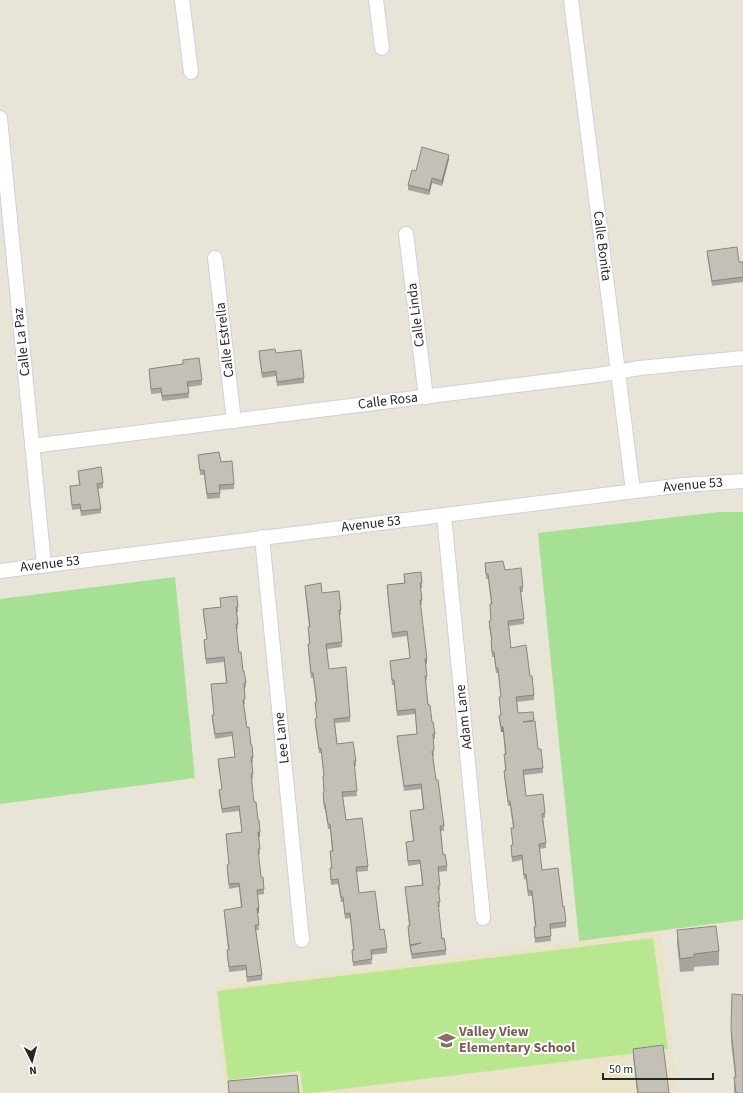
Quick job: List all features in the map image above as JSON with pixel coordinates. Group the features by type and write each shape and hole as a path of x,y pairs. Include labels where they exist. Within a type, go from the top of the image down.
{"street":[{"path":"182,0 191,72"},
{"path":"376,0 382,48"},
{"name":"Calle Bonita","path":"571,0 633,491"},
{"name":"Calle La Paz","path":"0,118 44,565"},
{"name":"Calle Linda","path":"406,234 426,397"},
{"name":"Calle Estrella","path":"215,258 234,421"},
{"name":"Calle Rosa","path":"32,446 426,397 640,368 743,358"},
{"name":"Avenue 53","path":"0,571 633,491 683,485 743,481"},
{"name":"Adam Lane","path":"444,515 483,918"},
{"name":"Lee Lane","path":"262,537 302,940"}],"shaded area":[{"name":"Valley View Elementary School","path":"661,930 677,1093 225,1093 216,988"}],"green space":[{"path":"719,512 743,512 743,920 579,941 538,533"},
{"path":"175,577 195,778 0,804 0,599"},
{"name":"Valley View Elementary School","path":"653,938 668,1049 311,1093 303,1093 300,1071 228,1080 217,991"}],"building":[{"path":"422,147 449,155 442,181 432,178 429,190 408,185 412,170 416,171"},
{"path":"737,247 739,262 743,262 743,277 712,281 707,251"},
{"path":"275,349 276,353 301,350 304,378 277,382 276,371 262,373 259,351"},
{"path":"199,358 202,380 187,382 189,393 162,396 161,388 151,389 149,369 183,364 183,360"},
{"path":"219,452 221,462 232,461 234,484 219,485 220,493 207,494 204,470 200,470 198,455"},
{"path":"101,467 103,483 97,484 101,509 81,511 80,504 72,505 70,486 80,485 78,471"},
{"path":"503,561 505,570 521,568 523,587 520,587 524,619 508,621 511,648 526,645 534,695 516,697 518,713 533,712 534,720 523,722 535,721 538,749 541,749 543,768 523,770 526,796 543,794 545,813 542,814 546,843 539,844 542,870 558,868 566,922 550,924 551,936 535,938 534,927 536,927 532,891 528,891 526,874 524,875 522,855 512,857 511,845 513,845 511,828 514,828 510,801 508,801 504,771 506,770 504,754 506,754 503,727 501,727 499,716 501,715 499,697 501,697 498,668 496,668 494,652 492,652 489,621 491,621 490,604 492,604 485,563"},
{"path":"421,572 422,583 420,583 422,600 420,600 427,659 425,659 427,676 425,676 428,705 430,705 435,734 433,734 434,750 432,751 436,780 438,780 444,826 440,826 443,855 445,854 447,866 438,867 440,902 438,902 442,939 444,938 446,950 412,954 410,946 421,943 410,945 408,926 410,926 405,887 423,885 420,860 408,861 406,842 414,841 410,811 424,809 421,784 404,786 397,736 417,734 415,709 397,711 394,680 392,680 390,661 410,658 407,631 392,633 387,585 405,583 404,574"},
{"path":"321,583 322,593 339,591 342,642 326,644 329,669 346,667 350,717 334,719 337,744 353,742 356,761 354,761 357,791 342,792 346,820 362,818 368,866 356,867 359,893 375,891 380,930 384,929 387,948 371,950 372,959 353,962 352,950 354,950 350,913 345,914 343,897 341,897 338,879 331,880 330,868 332,868 330,851 333,851 330,824 328,824 324,804 324,776 321,748 319,749 315,719 317,718 315,702 317,702 313,673 311,673 308,644 310,644 308,627 310,627 305,586"},
{"path":"237,596 238,607 236,607 238,624 236,624 239,653 241,652 246,683 244,683 245,699 243,700 247,728 249,727 252,745 253,757 251,757 253,774 251,774 254,802 256,802 259,820 260,832 258,832 260,849 258,849 264,889 257,890 259,925 255,925 262,975 247,977 246,965 229,967 227,950 229,950 224,910 242,907 239,883 229,884 226,834 242,832 239,806 222,809 219,790 222,789 218,759 235,757 232,732 215,734 212,715 214,715 211,684 227,683 224,657 206,659 204,640 207,639 203,609 221,607 220,598"},
{"path":"716,926 719,951 694,954 694,957 680,959 677,930"},
{"path":"732,994 743,995 743,1093 736,1093 734,1077 736,1077 731,1029"},
{"path":"663,1045 669,1093 638,1093 633,1049"},
{"path":"297,1075 299,1093 229,1093 228,1081"}],"place":[{"name":"Valley View Elementary School","path":"446,1040"}]}
